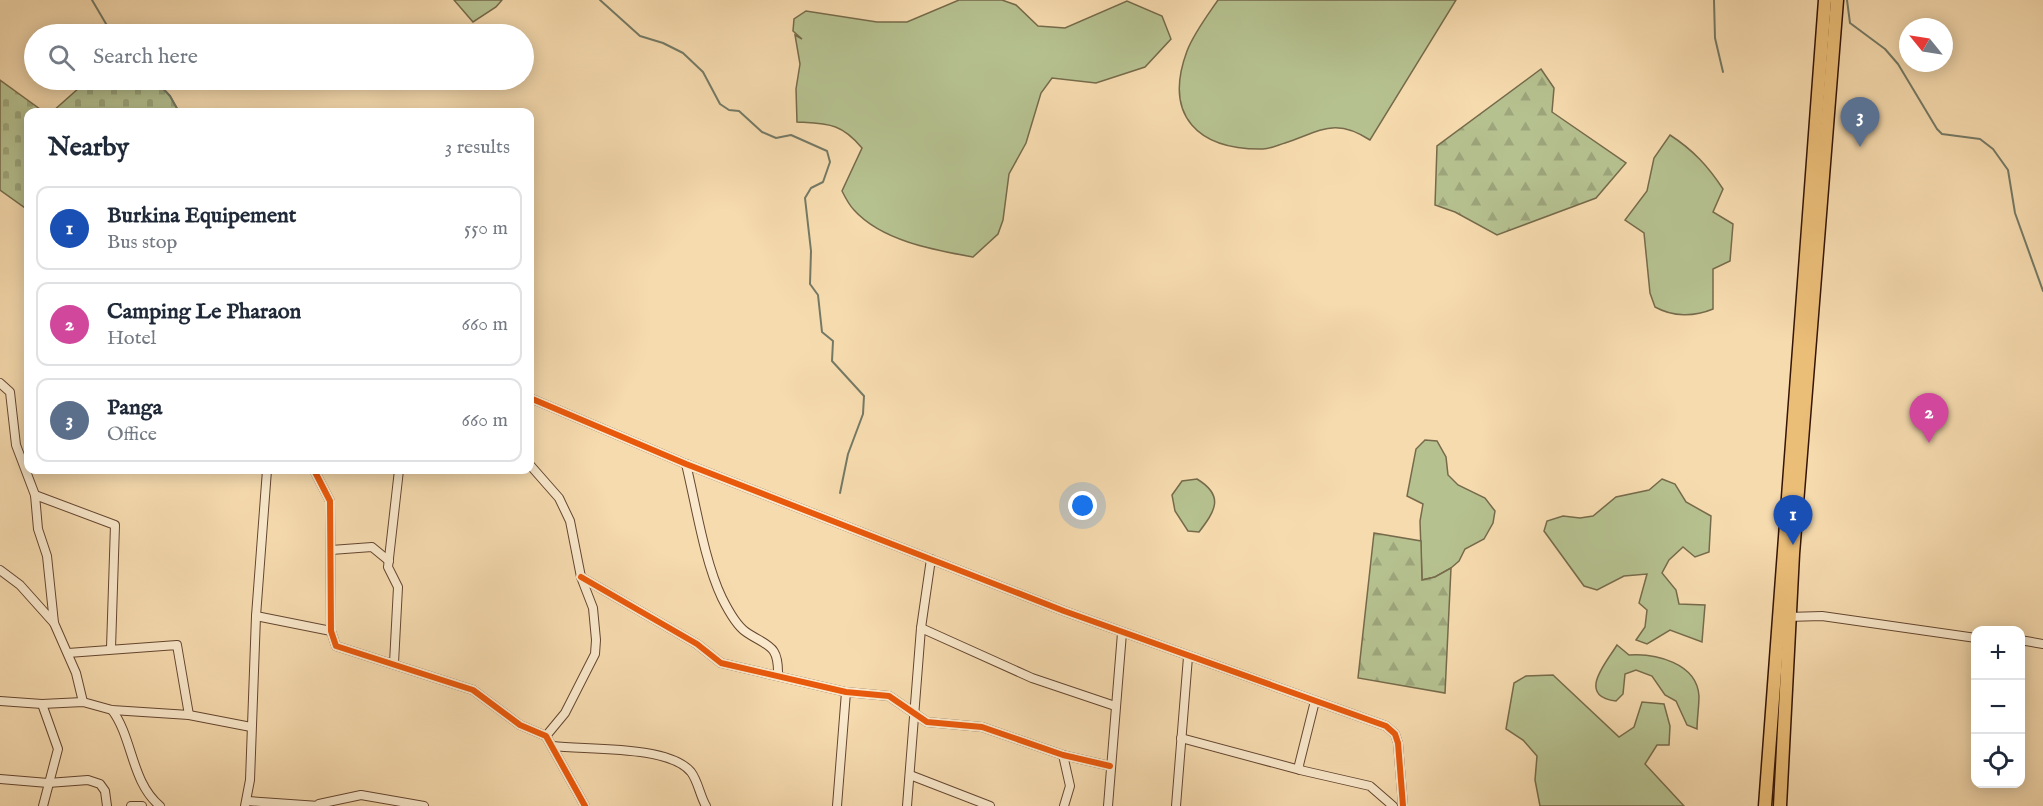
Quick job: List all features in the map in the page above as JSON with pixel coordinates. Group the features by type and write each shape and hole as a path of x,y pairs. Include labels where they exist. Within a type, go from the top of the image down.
{"highway":[{"path":"1780,806 1785,617 1825,0"},
{"path":"1765,806 1793,554 1837,0"}],"street":[{"path":"0,383 10,392 16,445 24,466"},
{"path":"534,400 686,464 1122,633 1372,719 1395,734 1403,772 1403,806"},
{"path":"686,464 703,538 722,598 743,630 763,640 772,649 778,662 778,676"},
{"path":"534,470 559,498 570,521 581,577 593,608 595,654 565,713 546,736"},
{"path":"27,474 35,495 38,529 51,580 54,623"},
{"path":"267,474 246,803 319,805 361,795 424,806"},
{"path":"316,474 330,501 331,631 336,646 473,690 520,725 546,736 585,806"},
{"path":"394,663 398,587 390,574 389,561 393,545 399,474"},
{"path":"35,495 115,525 111,648"},
{"path":"331,550 372,547 389,561"},
{"path":"907,806 921,628 931,559"},
{"path":"0,570 20,585 54,623 69,653 83,702"},
{"path":"581,577 697,644 715,660 846,692 889,696 903,704 914,715 935,724 968,723 1064,755 1110,765"},
{"path":"1785,617 1822,615 1971,637"},
{"path":"256,616 331,631"},
{"path":"921,628 1032,678 1115,706"},
{"path":"1108,806 1122,633"},
{"path":"2025,641 2043,644"},
{"path":"69,653 111,648 177,645 189,715"},
{"path":"1176,806 1188,657"},
{"path":"837,806 846,692"},
{"path":"0,701 42,704 83,702 112,710 189,715 251,727"},
{"path":"1300,770 1299,765 1315,701"},
{"path":"42,704 45,717 58,744 44,806"},
{"path":"112,710 122,723 134,764 149,794 160,806"},
{"path":"1181,738 1370,786 1393,806"},
{"path":"553,746 645,754 680,762 693,774 706,806"},
{"path":"1064,755 1070,786 1064,806"},
{"path":"910,775 972,802 990,806"},
{"path":"0,779 48,783 93,781 105,791 107,806"},
{"path":"131,806 141,806"}],"green space":[{"path":"454,0 502,0 496,7 473,22"},
{"path":"959,0 1002,0 1016,5 1038,26 1065,28 1127,1 1162,16 1171,39 1145,67 1096,83 1052,78 1041,93 1026,143 1009,174 1003,220 998,234 973,257 909,243 866,221 852,208 842,191 862,148 841,129 834,126 797,122 796,89 800,64 795,35 802,39 793,31 794,19 806,11 877,22 907,22"},
{"path":"1218,0 1456,0 1370,140 1347,129 1328,128 1263,149 1240,148 1204,136 1192,125 1183,111 1180,94 1181,74 1187,51 1197,31"},
{"path":"1541,69 1554,88 1552,112 1626,163 1596,198 1497,235 1455,212 1435,205 1437,146"},
{"path":"0,80 38,108 24,108 24,207 0,190"},
{"path":"77,90 164,90 177,108 56,108"},
{"path":"1670,135 1706,166 1723,189 1713,212 1733,224 1730,261 1713,269 1713,309 1691,315 1669,313 1655,307 1650,293 1644,233 1625,220 1647,191 1654,158"},
{"path":"1425,440 1437,441 1446,457 1448,475 1458,485 1485,498 1495,511 1493,523 1484,539 1465,549 1459,561 1451,568 1435,577 1422,580 1420,521 1423,504 1407,496 1416,449"},
{"path":"1197,479 1206,485 1214,498 1213,510 1199,532 1188,531 1175,511 1172,495 1182,481"},
{"path":"1662,479 1675,484 1686,502 1711,516 1709,552 1695,557 1683,547 1669,560 1662,573 1676,590 1679,604 1705,605 1702,642 1670,630 1647,644 1636,640 1645,627 1647,610 1639,603 1647,574 1624,576 1597,590 1584,586 1544,531 1547,521 1563,516 1580,518 1593,516 1616,497 1649,490"},
{"path":"1374,533 1421,541 1422,580 1435,577 1451,568 1445,693 1358,678"},
{"path":"1617,645 1629,655 1651,656 1673,662 1691,675 1699,696 1697,729 1687,725 1676,701 1665,695 1652,676 1636,670 1625,674 1623,694 1616,701 1604,698 1598,693 1597,678"},
{"path":"1553,675 1619,737 1634,727 1642,702 1664,704 1670,726 1669,745 1657,745 1645,764 1684,806 1540,806 1535,780 1537,756 1523,740 1506,729 1514,683 1526,676"}],"waterway":[{"path":"92,0 106,24"},
{"path":"600,0 640,36 663,43 683,53 703,72 720,104 729,110 739,111 762,132 776,138 791,135 827,151 830,162 823,182 811,188 805,198 811,251 810,284 818,295 822,332 833,341 832,361 864,396 863,414 848,454 840,493"},
{"path":"1714,0 1715,38 1723,72"},
{"path":"1847,0 1850,23 1885,49 1898,64 1937,129 1942,134 1980,139 1993,149 2008,170 2015,213 2043,291"},
{"path":"164,90 177,108"}],"cycle path":[{"path":"534,400 686,464 1064,611 1386,726 1395,734 1398,743 1403,806"},
{"path":"316,474 330,501 331,631 336,646 473,690 520,725 546,736 585,806"},
{"path":"581,577 697,644 721,663 846,692 889,696 927,722 982,727 1063,755 1110,766"}],"place":[{"name":"Panga","path":"1860,147"},
{"name":"Camping Le Pharaon","path":"1929,443"},
{"name":"Burkina Equipement","path":"1793,545"}]}
